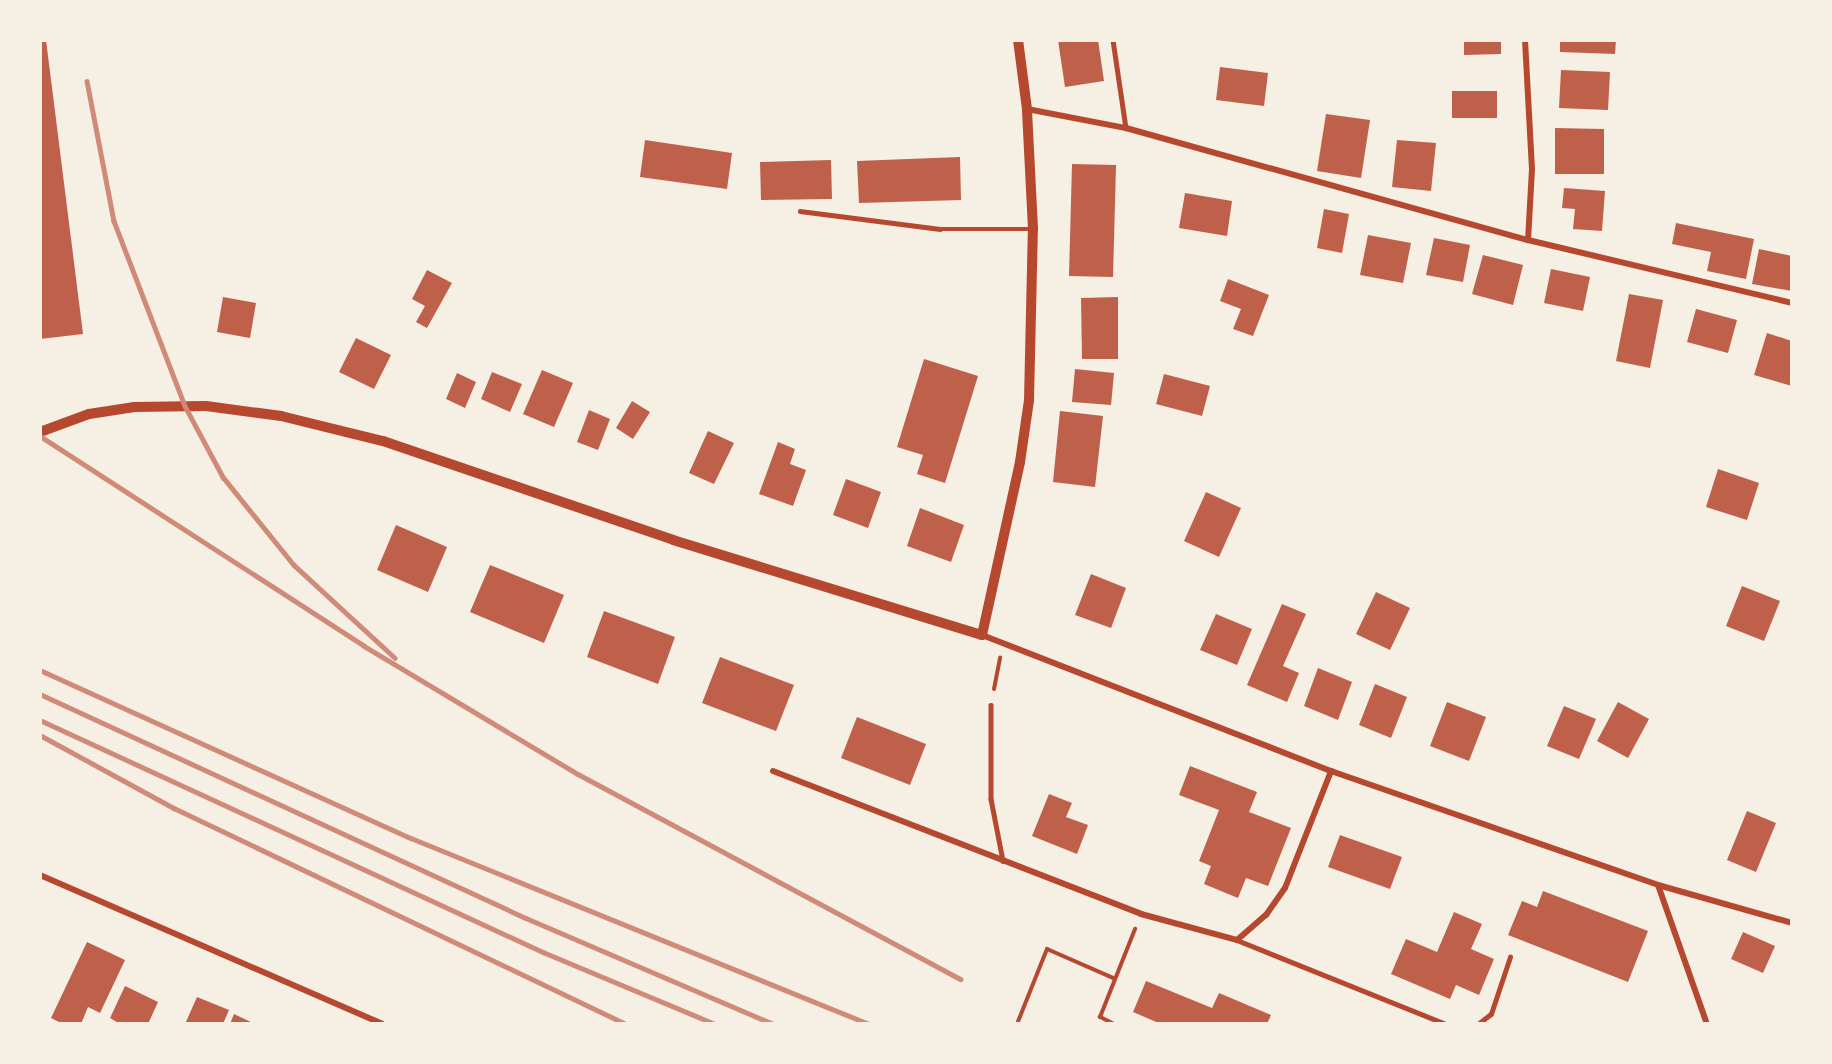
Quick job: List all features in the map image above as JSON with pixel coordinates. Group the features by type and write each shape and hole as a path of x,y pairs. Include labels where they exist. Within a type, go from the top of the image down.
{"street":[{"path":"982,635 1020,462 1029,400 1033,229 1027,109 1018,40"},
{"path":"1525,40 1532,170 1528,240"},
{"path":"1027,109 1126,128 1528,240 1791,303"},
{"path":"40,432 89,414 134,407 206,406 281,416 383,441 673,540 982,635 1331,771 1658,885 1791,923"},
{"path":"773,771 1141,914 1237,940 1266,915 1285,888 1331,771"},
{"path":"40,875 382,1023"},
{"path":"1658,885 1707,1023"}],"lane":[{"path":"1113,40 1126,128"},
{"path":"800,211 940,229 1033,229"},
{"path":"991,705 991,799 1003,861"},
{"path":"1237,940 1446,1023"},
{"path":"1478,1023 1491,1014 1510,957"}],"path":[{"path":"991,705 1003,643"},
{"path":"1114,1023 1100,1017 1113,978 1141,914"},
{"path":"1017,1023 1047,949 1113,978"}],"building":[{"path":"40,40 46,40 83,334 40,339"},
{"path":"1058,40 1098,40 1104,81 1065,87"},
{"path":"1464,40 1501,40 1501,54 1464,55"},
{"path":"1560,40 1616,40 1615,54 1560,52"},
{"path":"1220,67 1268,73 1264,106 1216,100"},
{"path":"1561,70 1610,72 1608,110 1559,108"},
{"path":"1452,91 1497,91 1497,118 1452,118"},
{"path":"1326,114 1370,120 1361,178 1317,171"},
{"path":"1555,128 1604,129 1604,174 1555,174"},
{"path":"645,140 732,153 727,189 640,177"},
{"path":"1397,140 1436,143 1431,191 1392,187"},
{"path":"960,157 961,200 859,203 857,161"},
{"path":"831,160 832,199 761,200 760,162"},
{"path":"1072,164 1116,165 1113,277 1069,276"},
{"path":"1564,188 1605,191 1602,231 1573,229 1575,209 1562,208"},
{"path":"1185,193 1232,201 1227,236 1179,228"},
{"path":"1324,209 1349,214 1342,253 1317,248"},
{"path":"1676,223 1754,239 1746,279 1707,271 1711,252 1672,244"},
{"path":"1368,235 1411,243 1403,283 1360,275"},
{"path":"1434,238 1470,245 1463,282 1426,275"},
{"path":"1759,249 1792,256 1792,291 1752,284"},
{"path":"1483,255 1523,265 1513,305 1472,294"},
{"path":"1551,269 1590,277 1583,311 1544,303"},
{"path":"427,270 452,283 427,328 416,322 425,306 412,299"},
{"path":"1228,279 1269,295 1253,336 1233,329 1241,309 1220,301"},
{"path":"1629,294 1663,300 1650,368 1616,361"},
{"path":"223,297 256,303 250,338 217,332"},
{"path":"1118,297 1118,359 1082,359 1081,298"},
{"path":"1696,309 1737,320 1728,353 1687,342"},
{"path":"1767,333 1792,341 1792,386 1754,375"},
{"path":"356,338 391,355 374,389 339,372"},
{"path":"924,359 978,376 945,483 917,474 923,455 897,447"},
{"path":"1075,369 1114,373 1111,405 1072,402"},
{"path":"542,370 573,383 554,427 523,414"},
{"path":"492,372 522,384 510,412 481,399"},
{"path":"457,373 476,382 465,408 446,399"},
{"path":"1164,374 1210,386 1202,416 1156,404"},
{"path":"632,401 650,412 633,439 616,428"},
{"path":"589,410 610,419 598,450 577,442"},
{"path":"1060,411 1103,416 1095,487 1053,482"},
{"path":"708,431 734,443 714,484 689,473"},
{"path":"778,442 795,449 790,464 806,470 793,506 759,494"},
{"path":"1718,469 1759,483 1747,520 1706,507"},
{"path":"846,479 881,492 868,528 833,515"},
{"path":"1206,492 1241,508 1219,557 1184,541"},
{"path":"920,508 964,525 951,562 907,546"},
{"path":"396,525 447,547 428,592 377,570"},
{"path":"490,565 564,595 544,643 470,612"},
{"path":"1091,574 1126,588 1111,628 1075,615"},
{"path":"1742,586 1780,601 1764,641 1726,626"},
{"path":"1376,592 1410,608 1390,650 1356,634"},
{"path":"1282,604 1306,614 1283,666 1299,673 1287,702 1247,685"},
{"path":"604,611 675,637 658,684 587,657"},
{"path":"1216,614 1252,629 1237,665 1200,650"},
{"path":"720,657 794,685 776,731 702,703"},
{"path":"1318,668 1352,682 1338,720 1304,706"},
{"path":"1375,684 1407,697 1391,738 1359,725"},
{"path":"1447,702 1486,717 1469,761 1430,746"},
{"path":"1618,702 1649,719 1628,758 1597,741"},
{"path":"1564,706 1596,719 1579,759 1547,746"},
{"path":"857,717 926,744 910,785 841,758"},
{"path":"1190,766 1257,792 1249,812 1291,828 1268,886 1246,878 1238,898 1204,884 1211,866 1199,861 1219,810 1179,795"},
{"path":"1049,794 1072,803 1066,817 1088,825 1077,854 1032,836"},
{"path":"1747,811 1776,823 1756,872 1727,860"},
{"path":"1340,835 1402,857 1390,889 1328,867"},
{"path":"1543,891 1648,931 1628,982 1508,935 1522,901 1537,907"},
{"path":"1454,912 1482,924 1471,949 1494,959 1479,995 1456,985 1450,999 1391,974 1406,939 1437,952"},
{"path":"1743,932 1775,946 1763,973 1731,959"},
{"path":"87,942 125,960 100,1013 88,1007 81,1024 63,1024 51,1018"},
{"path":"1146,981 1212,1008 1219,993 1271,1015 1267,1024 1161,1024 1133,1012"},
{"path":"125,986 158,1002 148,1024 120,1024 110,1018"},
{"path":"197,997 229,1010 223,1024 185,1024"},
{"path":"234,1014 255,1024 230,1024"}],"railway":[{"path":"87,81 114,221 185,406 223,477 294,565 395,658"},
{"path":"40,436 364,646 578,774 960,979"},
{"path":"40,670 411,838 869,1024"},
{"path":"40,694 526,918 773,1024"},
{"path":"40,720 543,952 715,1024"},
{"path":"40,735 174,808 626,1024"}]}
